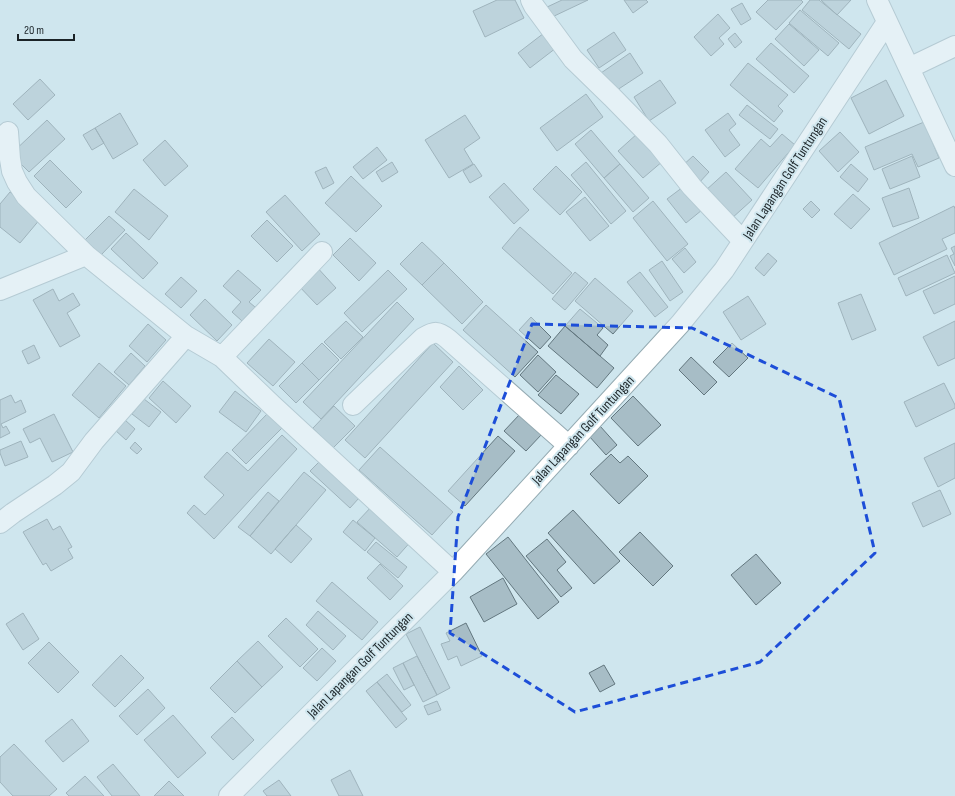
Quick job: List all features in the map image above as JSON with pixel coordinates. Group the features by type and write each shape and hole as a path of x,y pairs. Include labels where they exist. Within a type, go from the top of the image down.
{"street":[{"path":"531,0 573,59 658,144 692,187 743,241"},
{"path":"877,0 955,166"},
{"name":"Jalan Lapangan Golf Tuntungan","path":"229,796 453,572 685,319 724,270 887,22"},
{"path":"909,68 955,46"},
{"path":"8,132 12,171 26,196 86,255 186,336 222,357 453,572"},
{"path":"222,357 322,252"},
{"path":"0,290 86,255"},
{"path":"354,405 423,338 436,332 448,339 569,446"},
{"path":"0,523 14,512 56,485 71,472 94,441 186,336"}],"highlighted area":[{"path":"532,324 692,328 839,398 875,553 760,662 575,712 450,633 458,517"}],"building":[{"path":"497,0 515,0 524,18 485,37 473,11"},
{"path":"562,0 588,0 550,18 545,8"},
{"path":"624,0 646,0 648,2 633,13"},
{"path":"768,0 801,0 803,2 776,30 756,12"},
{"path":"810,0 819,0 861,34 849,49 802,10"},
{"path":"821,0 851,0 837,15"},
{"path":"742,3 751,19 741,25 731,9"},
{"path":"800,10 839,43 828,56 789,23"},
{"path":"718,14 730,28 719,38 724,44 711,56 694,37"},
{"path":"789,24 819,50 804,66 775,39"},
{"path":"614,32 626,50 599,68 587,50"},
{"path":"544,33 556,48 530,68 518,53"},
{"path":"735,33 742,42 735,48 728,39"},
{"path":"771,43 809,76 794,93 756,59"},
{"path":"630,53 643,73 614,92 601,73"},
{"path":"748,63 788,95 778,106 783,111 774,122 730,85"},
{"path":"40,79 55,95 28,120 13,104"},
{"path":"660,80 676,103 649,121 634,97"},
{"path":"886,80 904,116 869,134 851,98"},
{"path":"586,94 603,117 557,151 540,128"},
{"path":"747,105 778,129 770,139 739,115"},
{"path":"120,113 138,144 113,159 95,128"},
{"path":"728,113 736,124 729,130 740,145 725,157 705,130"},
{"path":"465,115 480,138 464,149 473,164 449,178 425,140"},
{"path":"47,120 65,139 29,172 11,154"},
{"path":"924,122 939,158 918,167 912,154 874,170 865,147"},
{"path":"95,128 104,143 92,150 83,135"},
{"path":"591,130 620,164 604,178 575,144"},
{"path":"840,132 859,152 838,172 819,151"},
{"path":"638,133 663,161 643,178 618,151"},
{"path":"782,134 795,145 758,188 735,169 761,139 770,147"},
{"path":"165,140 188,166 165,186 143,160"},
{"path":"377,147 387,160 363,179 353,167"},
{"path":"693,156 709,172 698,184 681,167"},
{"path":"912,156 920,177 890,189 882,169"},
{"path":"50,160 82,192 66,208 34,176"},
{"path":"392,162 398,172 382,182 376,172"},
{"path":"586,162 626,211 611,224 571,175"},
{"path":"474,164 482,176 470,183 463,171"},
{"path":"620,164 649,198 633,212 604,178"},
{"path":"851,164 868,179 858,192 840,177"},
{"path":"556,166 582,192 560,215 533,189"},
{"path":"326,167 334,183 323,189 315,172"},
{"path":"726,172 752,200 731,219 705,191"},
{"path":"351,176 382,206 356,232 325,203"},
{"path":"504,183 529,210 514,224 489,197"},
{"path":"683,187 702,210 686,223 667,199"},
{"path":"909,188 919,218 893,227 882,198"},
{"path":"134,189 168,216 149,240 115,212"},
{"path":"10,192 41,218 20,243 0,227 0,204"},
{"path":"853,194 870,209 851,229 834,214"},
{"path":"285,195 320,234 302,251 266,212"},
{"path":"585,197 609,226 590,241 566,212"},
{"path":"653,201 688,244 667,261 633,218"},
{"path":"811,201 820,210 812,218 803,209"},
{"path":"954,206 955,233 942,239 947,249 894,275 879,243"},
{"path":"109,216 125,230 101,255 85,240"},
{"path":"267,220 293,246 277,262 251,236"},
{"path":"520,227 572,273 553,294 502,248"},
{"path":"126,233 158,263 143,279 111,249"},
{"path":"350,238 376,263 359,281 333,255"},
{"path":"422,242 444,263 422,285 400,264"},
{"path":"955,246 955,266 950,256 954,254 951,248"},
{"path":"685,248 696,262 684,273 672,259"},
{"path":"768,253 777,261 764,276 755,268"},
{"path":"947,255 955,273 906,296 898,278"},
{"path":"662,261 683,292 670,301 649,270"},
{"path":"444,263 483,302 462,324 422,285"},
{"path":"315,265 336,288 317,305 296,283"},
{"path":"238,270 261,290 249,302 255,307 242,321 232,312 241,302 223,286"},
{"path":"388,270 407,289 362,332 344,313"},
{"path":"575,272 588,283 565,310 552,299"},
{"path":"640,272 668,307 655,317 627,282"},
{"path":"955,276 955,304 934,314 923,291"},
{"path":"181,277 197,291 181,308 165,294"},
{"path":"595,278 633,311 613,334 575,301"},
{"path":"53,289 59,301 73,293 80,305 67,313 80,336 60,347 33,300"},
{"path":"861,294 876,330 852,340 838,303"},
{"path":"748,296 766,324 741,340 723,312"},
{"path":"205,299 232,325 217,341 190,315"},
{"path":"397,302 414,319 321,419 303,402"},
{"path":"486,305 538,352 515,377 463,330"},
{"path":"580,309 603,328 597,335 608,345 600,356 565,326"},
{"path":"531,317 551,337 540,349 519,330"},
{"path":"346,321 363,337 341,359 324,342"},
{"path":"955,321 955,358 938,366 923,337"},
{"path":"148,324 166,340 147,362 129,346"},
{"path":"565,326 614,368 597,388 548,346"},
{"path":"269,339 295,362 273,386 247,363"},
{"path":"322,343 339,360 319,380 302,363"},
{"path":"433,343 453,362 365,458 345,440"},
{"path":"732,343 748,358 729,377 713,362"},
{"path":"34,345 40,358 28,364 22,351"},
{"path":"131,353 145,366 129,385 114,372"},
{"path":"538,355 556,372 538,392 520,375"},
{"path":"691,357 717,382 704,395 679,370"},
{"path":"99,363 126,386 99,418 72,395"},
{"path":"302,363 319,380 296,403 279,386"},
{"path":"459,366 483,390 463,410 440,387"},
{"path":"556,375 579,394 561,414 538,395"},
{"path":"163,381 191,406 176,423 149,398"},
{"path":"944,383 955,405 955,408 916,427 904,402"},
{"path":"235,391 261,411 246,432 219,412"},
{"path":"11,395 15,403 21,400 26,412 1,424 3,428 6,426 10,433 0,438 0,400"},
{"path":"633,396 661,425 638,446 611,418"},
{"path":"144,399 161,412 149,427 132,414"},
{"path":"334,406 355,426 333,448 313,428"},
{"path":"268,413 283,427 246,464 232,450"},
{"path":"54,414 73,452 52,462 40,438 30,443 23,429"},
{"path":"520,414 542,434 526,451 504,431"},
{"path":"125,420 135,429 126,440 115,430"},
{"path":"600,426 617,445 606,455 589,436"},
{"path":"282,435 297,449 214,539 187,513 194,505 205,515 224,495 204,477 227,452 248,471"},
{"path":"498,436 515,451 465,506 448,491"},
{"path":"21,441 28,457 5,466 0,450"},
{"path":"135,442 142,449 137,454 130,448"},
{"path":"955,443 955,478 938,487 924,458"},
{"path":"380,447 453,512 432,535 359,470"},
{"path":"611,454 620,463 628,456 648,476 619,504 590,474"},
{"path":"320,461 359,498 350,508 310,471"},
{"path":"304,472 326,490 271,554 250,536"},
{"path":"940,490 951,514 923,527 912,503"},
{"path":"268,492 279,501 250,536 238,527"},
{"path":"373,505 413,539 397,557 357,522"},
{"path":"573,510 620,561 594,584 548,533"},
{"path":"47,519 53,530 60,526 72,547 68,549 73,558 51,571 46,563 43,565 23,532"},
{"path":"353,520 375,538 365,551 343,532"},
{"path":"296,525 312,539 291,563 275,549"},
{"path":"640,532 673,566 653,586 619,552"},
{"path":"508,537 559,602 538,619 486,554"},
{"path":"547,539 566,562 557,570 572,588 561,597 526,556"},
{"path":"376,542 407,567 398,578 367,552"},
{"path":"756,554 781,583 756,605 731,575"},
{"path":"380,564 403,586 390,600 367,578"},
{"path":"503,578 517,604 484,622 470,597"},
{"path":"332,582 378,622 362,640 316,601"},
{"path":"318,611 346,636 333,650 306,625"},
{"path":"23,613 39,639 23,650 6,624"},
{"path":"286,618 318,649 300,667 268,636"},
{"path":"466,623 482,656 461,666 457,656 448,660 441,644 450,641 446,633"},
{"path":"420,627 450,688 437,695 406,634"},
{"path":"258,641 283,667 262,687 237,661"},
{"path":"49,642 79,672 58,693 28,663"},
{"path":"322,648 336,661 317,681 303,668"},
{"path":"121,655 144,678 115,707 92,685"},
{"path":"417,656 437,695 423,702 403,663"},
{"path":"237,661 262,687 235,713 210,688"},
{"path":"403,663 414,685 404,690 393,668"},
{"path":"604,665 615,684 600,692 589,673"},
{"path":"387,674 411,705 402,712 377,682"},
{"path":"377,682 407,719 396,728 366,691"},
{"path":"148,689 165,708 137,735 119,716"},
{"path":"437,701 441,710 428,715 424,706"},
{"path":"173,715 206,753 178,778 144,740"},
{"path":"232,717 254,740 233,760 211,737"},
{"path":"72,719 89,741 63,762 45,741"},
{"path":"14,744 57,789 49,796 13,796 0,782 0,757"},
{"path":"113,764 140,796 112,796 97,777"},
{"path":"350,770 363,796 339,796 331,780"},
{"path":"85,776 104,796 69,796 66,793"},
{"path":"279,780 291,796 267,796 263,791"},
{"path":"169,781 184,796 154,796"}]}
